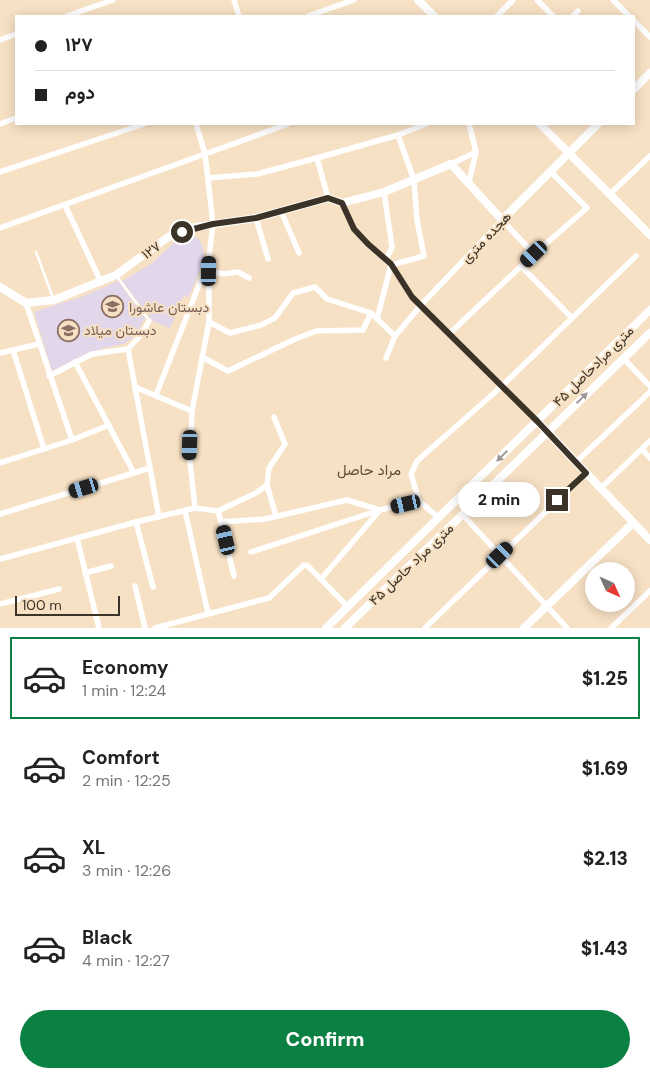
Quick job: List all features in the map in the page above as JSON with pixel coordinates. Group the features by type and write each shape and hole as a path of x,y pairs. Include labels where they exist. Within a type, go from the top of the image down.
{"street":[{"path":"70,15 113,0"},
{"path":"234,0 239,15"},
{"path":"311,15 354,0"},
{"path":"498,15 513,0"},
{"path":"537,0 552,15"},
{"path":"613,0 628,15"},
{"path":"421,1 433,15"},
{"path":"574,15 578,11"},
{"path":"635,22 650,37"},
{"path":"0,40 15,34"},
{"path":"635,88 650,73"},
{"path":"0,124 15,118"},
{"path":"0,172 141,125"},
{"path":"195,508 190,462 192,411 208,322 209,257 213,224 205,154 196,125"},
{"path":"0,228 285,125"},
{"path":"208,178 257,174 398,135 423,125"},
{"path":"469,125 476,152 469,182"},
{"path":"541,125 650,235"},
{"name":"هجده متری","path":"386,358 395,336 421,305 568,152 597,125"},
{"path":"388,262 424,256 417,220 414,180 398,135"},
{"path":"318,158 328,198 342,203 384,192 476,152"},
{"path":"610,194 650,156"},
{"path":"451,164 534,254"},
{"path":"449,334 534,254 587,208 550,171"},
{"path":"377,319 392,247 384,192"},
{"name":"۱۲۷","path":"26,303 54,300 102,282 116,275 168,237 213,224 256,218 328,198"},
{"path":"342,203 354,229 388,262 412,297 537,421 650,540"},
{"path":"64,205 102,282"},
{"path":"281,211 299,253"},
{"path":"256,218 268,259"},
{"path":"439,518 419,501 411,474 417,461 502,386 636,256"},
{"path":"156,396 209,257"},
{"path":"522,266 572,318"},
{"path":"209,271 223,274 238,272 249,278"},
{"path":"208,322 230,333 261,325 274,318 293,293 315,287 327,299 371,313 395,336"},
{"path":"2,291 26,303 72,440"},
{"name":"۴۵ متری مرادحاصل","path":"537,421 650,310"},
{"path":"202,357 228,371 316,331 363,330 371,313"},
{"path":"49,376 92,354 128,349 141,336 149,321"},
{"name":"۴۵ متری مراد حاصل","path":"345,628 650,333"},
{"path":"0,353 39,344"},
{"path":"128,349 159,517"},
{"path":"13,350 44,449"},
{"path":"623,358 650,386"},
{"path":"75,362 134,473"},
{"path":"135,387 192,411"},
{"path":"576,462 650,392"},
{"path":"274,417 285,444 268,468 267,485 276,516"},
{"name":"۴۵ متری مراد حاصل","path":"326,628 537,421"},
{"path":"0,463 72,440 109,425"},
{"path":"600,489 650,441"},
{"path":"642,449 650,458"},
{"path":"0,514 150,468"},
{"path":"425,628 586,473"},
{"path":"0,559 185,510 195,508 218,511 256,493 267,485"},
{"path":"222,522 264,519 347,500 380,510"},
{"path":"251,552 380,510 419,501"},
{"path":"185,510 208,613"},
{"path":"321,579 380,510"},
{"path":"218,511 234,576"},
{"path":"462,514 567,628"},
{"path":"136,522 153,587"},
{"path":"524,628 634,523"},
{"path":"77,538 98,628"},
{"path":"155,628 270,598 304,565 308,566 348,607"},
{"path":"85,572 111,566"},
{"path":"135,586 146,628"},
{"path":"0,604 59,589"},
{"path":"611,628 650,591"}],"lane":[{"path":"36,252 54,300"},
{"path":"116,275 149,321"}],"shaded area":[{"path":"191,236 199,239 205,260 188,298 184,295 170,328 153,321 122,281 151,264 176,241"},
{"path":"118,281 145,318 134,337 124,344 86,354 52,371 34,312 84,296"}],"place":[{"name":"دبستان عاشورا","path":"113,307"},
{"name":"دبستان میلاد","path":"68,330"}],"district":[{"name":"مراد حاصل","path":"369,470"}],"route":[{"path":"182,232 213,224 256,218 328,198 342,203 354,229 391,264 412,297 537,421 586,473 557,500"}]}
